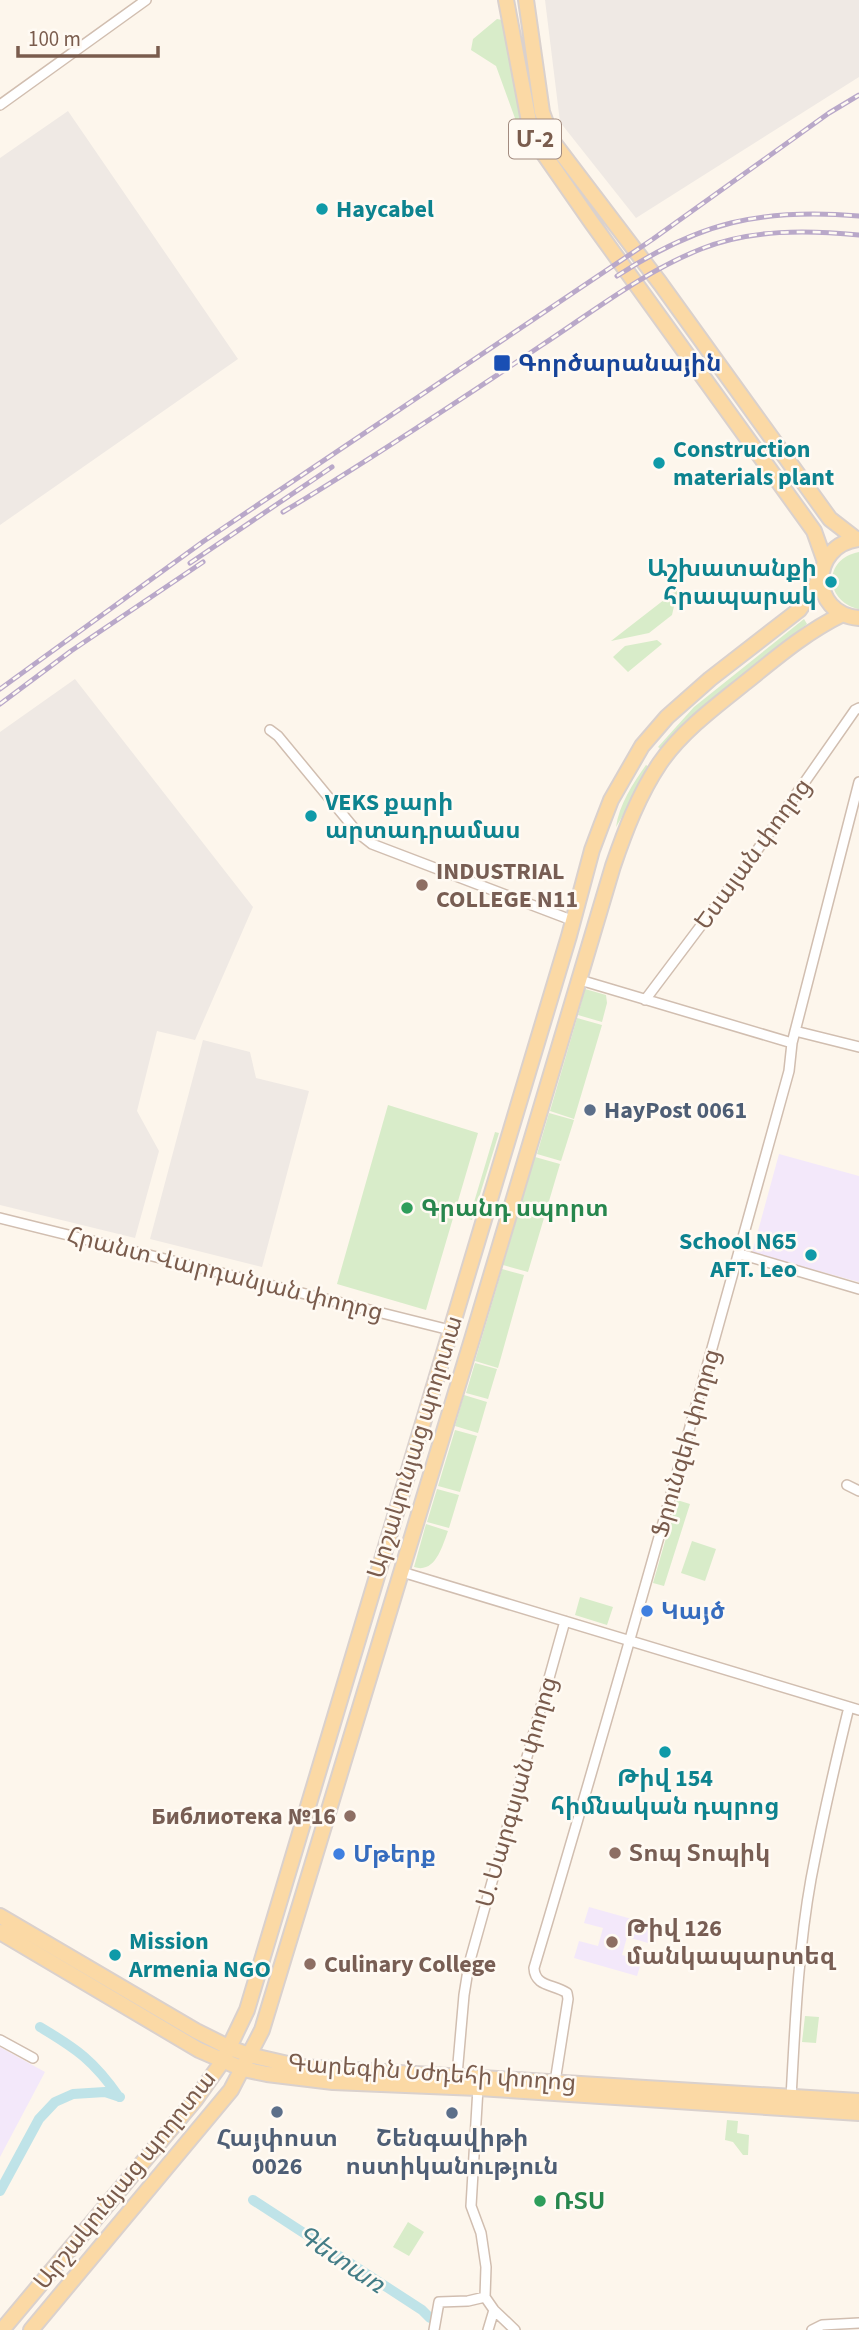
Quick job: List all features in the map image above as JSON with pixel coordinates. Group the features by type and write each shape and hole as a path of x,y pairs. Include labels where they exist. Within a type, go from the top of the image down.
{"main road":[{"name":"Մ-2","path":"506,0 531,132 537,145 814,531 823,566"},
{"name":"Մ-2","path":"526,0 542,112 553,142 660,283 830,519 858,539"},
{"path":"853,618 828,600 821,581 823,566 838,546 858,539"},
{"name":"Արշակունյաց պողոտա","path":"2,2330 195,2101 230,2048 247,2010 573,922 592,850 607,810 642,746 667,717 710,678 799,610 815,587 823,566"},
{"name":"Արշակունյաց պողոտա","path":"31,2330 231,2090 267,2016 623,837 661,762 688,730 803,636 853,618"},
{"path":"642,746 641,751 645,758 661,762"},
{"path":"573,922 595,929"},
{"path":"450,1330 473,1336"},
{"path":"322,1758 324,1767 330,1772 338,1769 344,1762"},
{"path":"313,1789 327,1786 333,1797"},
{"name":"Գարեգին Նժդեհի փողոց","path":"0,1916 230,2048 301,2067 859,2101"},
{"name":"Գարեգին Նժդեհի փողոց","path":"0,1932 199,2050 243,2069 307,2080 478,2088 859,2113"},
{"path":"47,2276 64,2291"}],"street":[{"path":"0,105 146,0"},
{"name":"Եսայան փողոց","path":"645,1000 751,859 859,708"},
{"path":"270,730 278,736 358,833 372,844 573,922"},
{"name":"Ֆրունզեի փողոց","path":"555,2082 567,1993 540,1982 534,1975 534,1968 740,1254 789,1071 792,1043 859,782"},
{"path":"580,981 792,1043"},
{"path":"795,1031 859,1048"},
{"name":"Հրանտ Վարդանյան փողոց","path":"0,1218 450,1330"},
{"path":"740,1254 859,1289"},
{"path":"847,1485 859,1491"},
{"path":"401,1572 854,1708 831,1780 811,1882 802,1955 791,2098"},
{"name":"Ս. Սարգսյան փողոց","path":"457,2075 464,1995 470,1964 565,1621"},
{"path":"0,2040 33,2057"},
{"path":"478,2088 471,2206 481,2233 486,2267 485,2297 515,2330"},
{"path":"434,2330 439,2302 468,2301 485,2297"},
{"path":"488,2330 494,2310"},
{"path":"812,2330 822,2325 859,2323"}],"shaded area":[{"path":"545,0 859,0 859,77 636,218 560,122"},
{"path":"68,111 238,359 0,525 0,158"},
{"path":"75,679 253,907 195,1040 157,1031 137,1111 159,1151 135,1238 0,1205 0,732"},
{"path":"203,1040 250,1052 256,1078 309,1091 262,1267 150,1239"},
{"path":"779,1154 859,1176 859,1282 752,1253"},
{"name":"Թիվ 126 մանկապարտեզ","path":"589,1907 653,1925 648,1943 627,1937 622,1955 642,1960 637,1976 574,1958 579,1941 598,1946 603,1928 584,1923"},
{"path":"0,2047 45,2072 0,2157"}],"green space":[{"path":"497,19 503,23 522,126 516,121 496,66 471,50 473,39"},
{"path":"859,552 858,609 839,597 832,580 839,563 847,556"},
{"path":"678,589 672,615 649,633 611,641"},
{"path":"804,619 807,624 699,712 663,750 658,747 694,707"},
{"path":"657,640 662,644 628,672 613,657 625,646"},
{"path":"646,765 651,768 616,827 623,802"},
{"path":"585,989 606,995 607,1003 602,1022 578,1015"},
{"path":"577,1018 602,1025 574,1119 550,1111"},
{"name":"Գրանդ սպորտ","path":"388,1105 478,1133 426,1310 337,1284"},
{"path":"549,1113 574,1120 561,1161 537,1154"},
{"path":"495,1132 499,1133 472,1220 469,1219"},
{"path":"535,1157 560,1164 528,1272 503,1265"},
{"path":"502,1269 524,1275 498,1368 475,1361"},
{"path":"475,1363 497,1369 488,1399 466,1393"},
{"path":"464,1395 487,1402 478,1433 455,1426"},
{"path":"455,1430 477,1436 460,1492 438,1486"},
{"path":"437,1489 459,1495 449,1528 427,1522"},
{"path":"677,1500 690,1504 664,1586 653,1583"},
{"path":"426,1524 448,1531 437,1558 427,1567 414,1567"},
{"path":"692,1541 716,1549 705,1581 681,1573"},
{"path":"580,1597 613,1607 607,1625 575,1615"},
{"path":"805,2016 819,2017 816,2043 802,2042"},
{"path":"727,2120 738,2121 737,2133 749,2135 748,2155 743,2155 733,2142 725,2140"},
{"path":"408,2222 424,2232 409,2256 393,2247"}],"waterway":[{"path":"40,2027 84,2057 119,2097"},
{"name":"Գետառ","path":"0,2191 39,2119 55,2102 73,2094 105,2092 120,2097"},
{"name":"Գետառ","path":"253,2200 422,2310 430,2318"}],"railway":[{"path":"0,689 204,541 653,239 829,113 859,95"},
{"path":"617,276 676,243 732,223 791,214 859,216"},
{"path":"283,512 414,430 619,293 680,258 720,242 759,234 820,232 859,235"},
{"path":"190,563 332,467"},
{"path":"0,704 71,651 203,562"}],"place":[{"name":"Haycabel","path":"322,209"},
{"name":"Գործարանային","path":"502,363"},
{"name":"Construction materials plant","path":"659,463"},
{"name":"Աշխատանքի հրապարակ","path":"831,582"},
{"name":"VEKS քարի արտադրամաս","path":"311,816"},
{"name":"INDUSTRIAL COLLEGE N11","path":"422,885"},
{"name":"HayPost 0061","path":"590,1110"},
{"name":"Գրանդ սպորտ","path":"407,1208"},
{"name":"School N65 AFT. Leo","path":"811,1255"},
{"name":"Կայծ","path":"647,1611"},
{"name":"Թիվ 154 հիմնական դպրոց","path":"665,1752"},
{"name":"Библиотека №16","path":"350,1816"},
{"name":"Տոպ Տոպիկ","path":"615,1853"},
{"name":"Մթերք","path":"339,1854"},
{"name":"Թիվ 126 մանկապարտեզ","path":"612,1942"},
{"name":"Mission Armenia NGO","path":"115,1955"},
{"name":"Culinary College","path":"310,1964"},
{"name":"Հայփոստ 0026","path":"277,2112"},
{"name":"Շենգավիթի ոստիկանություն","path":"452,2113"},
{"name":"ՌՏՍ","path":"540,2201"}]}
